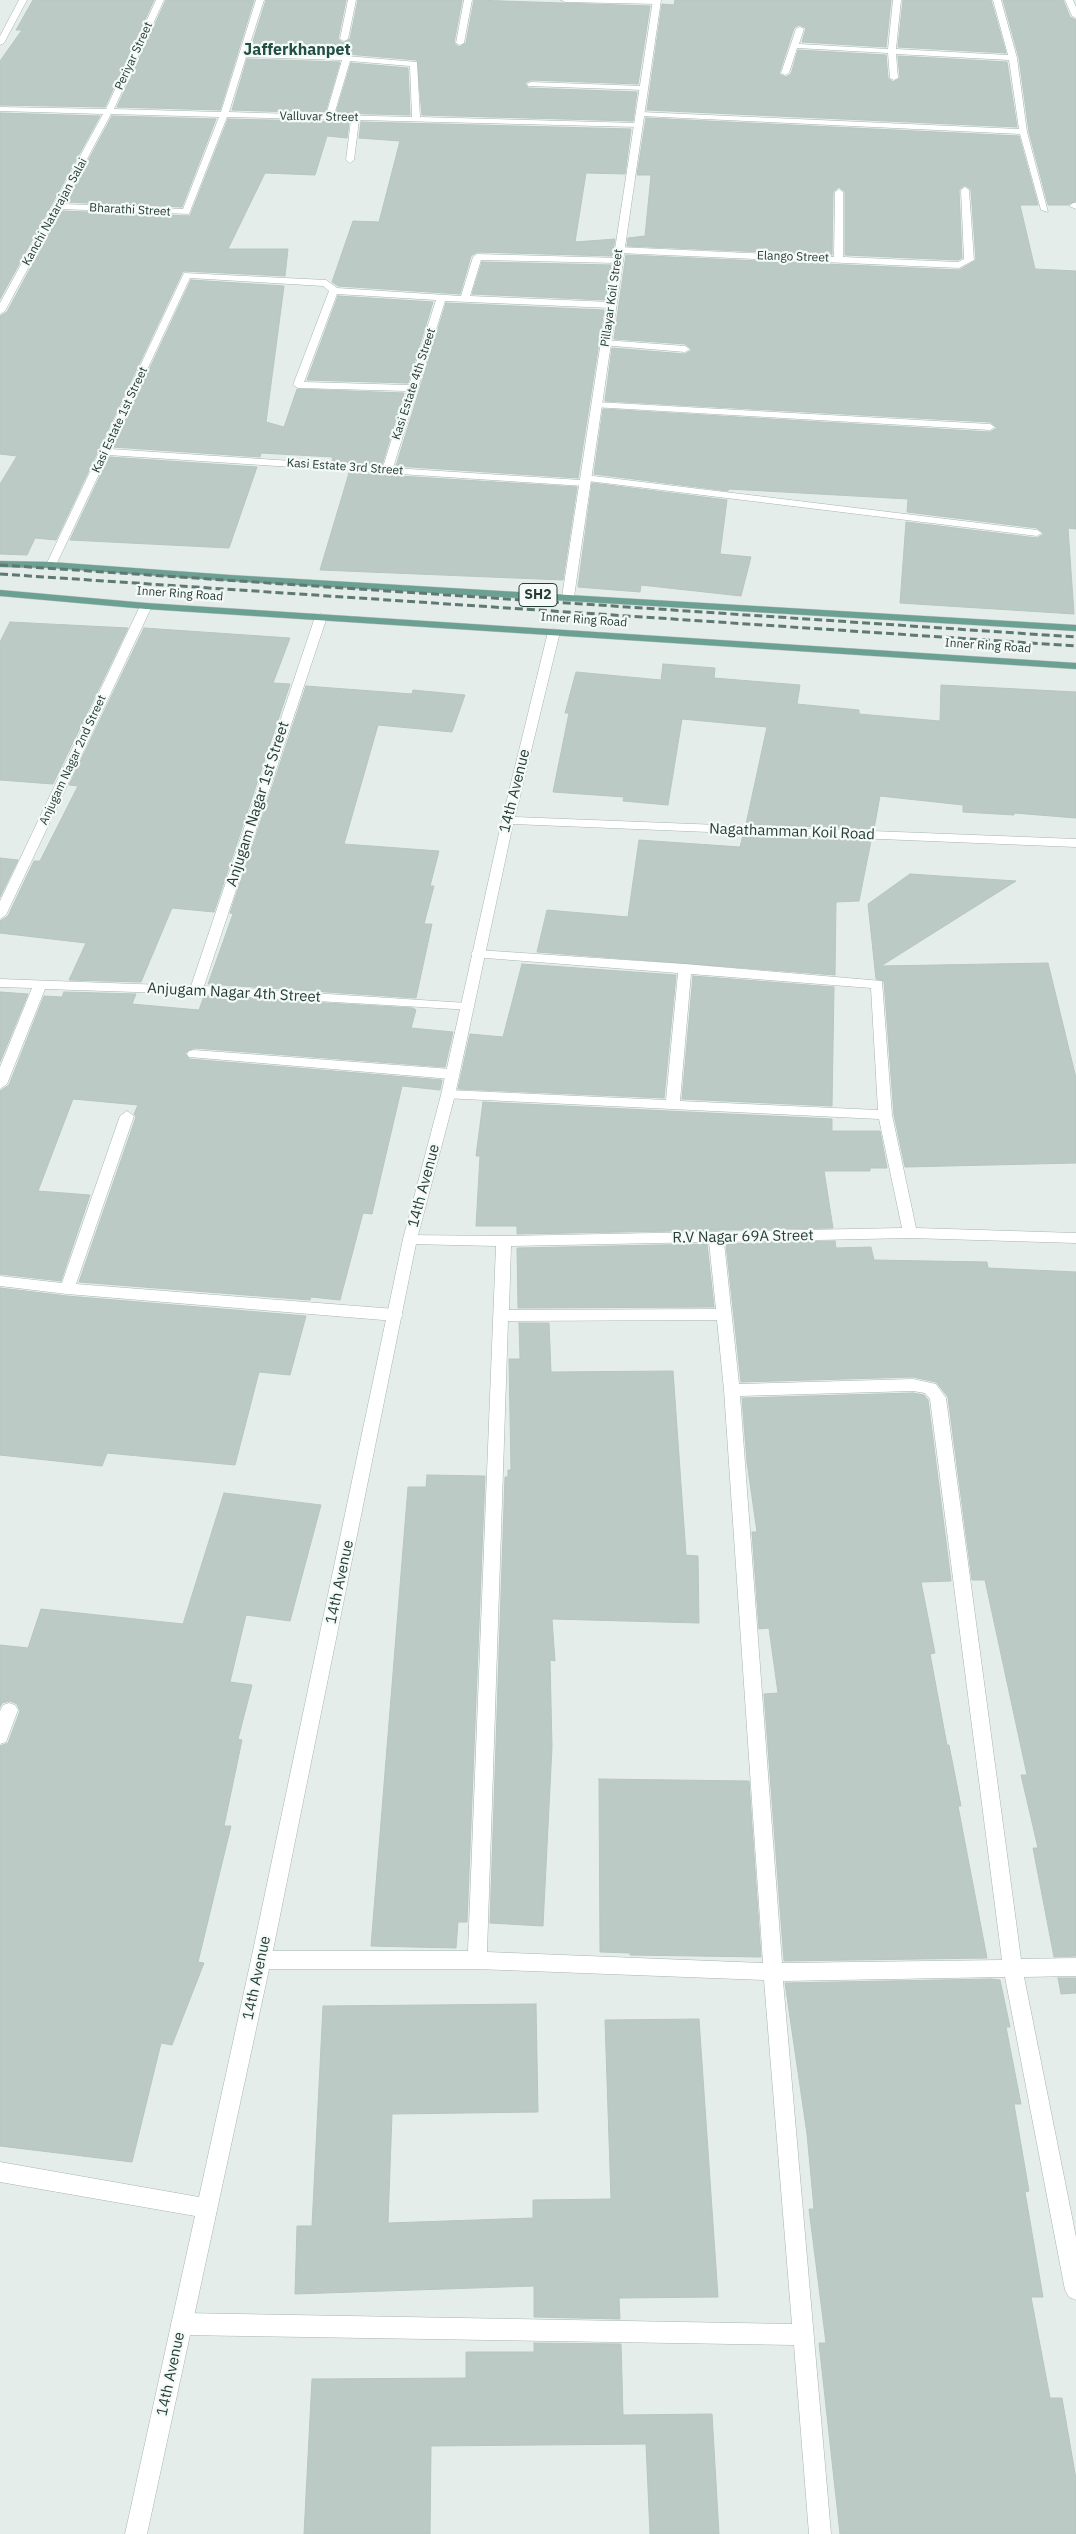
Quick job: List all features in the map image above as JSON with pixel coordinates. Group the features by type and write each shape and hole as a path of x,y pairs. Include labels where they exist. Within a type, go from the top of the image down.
{"main road":[{"name":"Inner Ring Road","path":"0,564 51,565 1076,628"},
{"name":"Inner Ring Road","path":"0,594 146,606 1076,666"}],"street":[{"path":"0,43 23,0"},
{"name":"Periyar Street","path":"108,113 160,0"},
{"path":"224,115 260,0"},
{"path":"344,39 352,0"},
{"path":"460,43 468,0"},
{"path":"565,0 657,1"},
{"path":"894,78 892,51 897,0"},
{"path":"997,0 1013,58 1023,132 1045,210"},
{"path":"1069,0 1076,16"},
{"name":"Pillayar Koil Street","path":"568,597 657,1"},
{"path":"785,72 800,29"},
{"path":"795,46 1013,58"},
{"path":"243,55 347,58 414,64 416,119"},
{"path":"330,116 347,58"},
{"path":"531,84 644,88"},
{"name":"Valluvar Street","path":"0,109 638,125"},
{"name":"Kanchi Natarajan Salai","path":"0,311 4,296 59,206 108,113"},
{"path":"641,114 1023,132"},
{"name":"Bharathi Street","path":"59,206 186,212 224,115"},
{"path":"350,160 355,117"},
{"name":"Elango Street","path":"619,250 966,263 969,260 965,190"},
{"path":"838,259 839,192"},
{"path":"465,300 477,257 618,260"},
{"name":"Kasi Estate 1st Street","path":"51,565 187,275 326,283 334,291"},
{"path":"413,388 298,385 334,291 465,300 611,305"},
{"name":"Kasi Estate 4th Street","path":"387,470 441,298"},
{"path":"606,343 685,349"},
{"path":"596,405 990,427"},
{"name":"Kasi Estate 3rd Street","path":"105,452 387,470 585,480 1037,533"},
{"name":"Anjugam Nagar 2nd Street","path":"0,915 146,606"},
{"name":"Anjugam Nagar 1st Street","path":"196,990 321,617"},
{"name":"14th Avenue","path":"136,2534 261,1960 396,1315 410,1239 448,1096 451,1074 508,820 554,632"},
{"name":"Nagathamman Koil Road","path":"508,820 1076,843"},
{"path":"478,954 685,968 877,984 885,1115 910,1233"},
{"path":"673,1106 685,968"},
{"name":"Anjugam Nagar 4th Street","path":"0,983 196,990 467,1007"},
{"path":"0,1084 40,984"},
{"path":"194,1054 451,1074"},
{"path":"448,1096 885,1115"},
{"path":"67,1289 127,1116"},
{"name":"R.V Nagar 69A Street","path":"410,1239 504,1241 910,1233 1076,1238"},
{"path":"716,1238 732,1390 773,1972 820,2534"},
{"path":"477,1960 488,1595 504,1241"},
{"path":"0,1280 67,1289 396,1315"},
{"path":"501,1316 724,1314"},
{"path":"732,1390 913,1384 930,1388 938,1398 1013,1968 1076,2290"},
{"path":"0,1738 9,1710"},
{"path":"261,1960 477,1960 773,1972 1076,1967"},
{"path":"0,2172 207,2208"},
{"path":"182,2324 804,2335"}],"building":[{"path":"33,0 154,0 105,107 0,105 0,61 22,30 16,30"},
{"path":"166,0 254,0 220,110 117,107"},
{"path":"266,0 346,0 338,39 343,43 350,39 358,0 462,0 454,43 459,47 466,43 474,0 650,6 638,84 531,80 525,83 528,88 637,92 633,121 422,115 417,60 347,54 250,51"},
{"path":"675,0 891,0 886,47 802,42 806,28 799,25 794,28 779,74 786,77 791,74 798,50 886,55 888,78 893,82 900,78 898,56 1007,62 1017,127 647,110 662,4 674,5"},
{"path":"903,0 991,0 1006,53 898,47"},
{"path":"1003,0 1063,0 1070,17 1076,20 1076,201 1068,205 1048,205 1029,132 1019,58"},
{"path":"247,59 340,62 325,113 232,110"},
{"path":"351,63 408,68 410,115 336,113"},
{"path":"0,113 100,116 0,299"},
{"path":"112,116 216,119 182,207 66,202"},
{"path":"646,118 1019,136 1038,205 1020,205 1035,269 1076,271 1076,529 1068,528 1074,614 900,603 906,522 1037,538 1044,534 1037,528 907,512 908,499 729,489 728,491 594,474 603,409 990,432 997,428 990,422 605,401 612,348 685,354 692,350 685,344 614,339 626,255 959,270 976,260 971,190 965,185 959,190 962,258 958,260 845,255 845,192 839,187 833,192 832,255 627,246 628,238 645,236 651,175 637,175"},
{"path":"228,119 349,122 347,138 327,136 315,175 265,173 228,249 288,249 285,276 183,271 56,540 35,538 27,555 0,554 0,484 17,456 0,454 0,316 7,312 61,211 190,216"},
{"path":"361,122 631,129 625,174 586,173 575,242 615,239 612,256 477,252 471,256 460,294 338,286 332,282 353,221 379,222 400,141 359,138"},
{"path":"482,262 611,265 605,300 472,294"},
{"path":"191,280 284,286 266,422 284,427 297,389 404,393 382,465 332,461 333,457 261,453 260,457 113,447"},
{"path":"338,296 433,302 408,383 307,380"},
{"path":"446,303 604,310 578,478 396,466"},
{"path":"109,457 257,467 229,548 70,540"},
{"path":"349,473 577,487 563,580 320,570"},
{"path":"592,483 727,500 720,554 751,557 741,596 641,585 640,592 578,587"},
{"path":"10,622 128,628 53,784 0,780 0,642"},
{"path":"144,628 290,638 273,683 290,684 214,912 172,908 141,982 69,980 86,943 0,933 0,921 8,916 34,861 40,861 78,786 69,785"},
{"path":"663,664 715,668 714,678 800,685 797,704 859,710 859,714 940,721 941,685 1076,692 1076,818 1014,813 1014,815 963,812 963,805 880,796 874,829 746,824 767,727 682,719 668,805 623,801 624,797 553,792 569,713 565,713 576,672 661,680"},
{"path":"306,686 412,694 413,690 465,695 452,732 378,725 344,844 439,851 430,886 434,886 424,924 432,924 416,998 208,984 233,914 230,913"},
{"path":"743,835 871,841 859,901 836,902 835,975 537,952 547,910 628,917 639,840 740,847"},
{"path":"0,858 18,860 0,897"},
{"path":"910,874 1016,881 881,966 1048,963 1076,1078 1076,1163 905,1167 894,1115 884,981 876,979 868,904"},
{"path":"522,964 676,975 664,1098 458,1089 470,1034 503,1037"},
{"path":"693,976 834,987 832,1106 682,1099"},
{"path":"0,992 28,994 0,1062"},
{"path":"64,992 136,994 132,1004 199,1010 204,996 413,1008 416,1010 411,1028 453,1032 445,1067 194,1048 185,1053 189,1059 442,1080 440,1090 402,1086 372,1214 363,1213 340,1300 311,1297 310,1300 79,1282 136,1117 134,1114 138,1105 73,1099 38,1191 90,1195 61,1281 0,1274 0,1091 9,1085 44,996 62,997"},
{"path":"483,1102 832,1119 832,1131 880,1131 887,1168 870,1168 870,1171 824,1171 833,1228 517,1234 517,1226 476,1226 480,1156 476,1156"},
{"path":"835,1241 836,1248 871,1247 874,1260 987,1262 988,1268 1076,1272 1076,1956 1054,1957 1033,1848 1038,1848 1021,1775 1027,1775 985,1580 972,1580 948,1397 936,1382 913,1377 741,1382 726,1244"},
{"path":"707,1244 714,1307 518,1308 517,1248"},
{"path":"0,1288 67,1296 306,1316 290,1375 259,1372 235,1465 107,1453 102,1466 0,1455"},
{"path":"519,1323 549,1323 551,1372 673,1371 686,1555 698,1556 699,1623 552,1619 555,1661 550,1660 552,1747 543,1926 490,1923 505,1477 508,1477 508,1470 511,1470 509,1359 520,1359"},
{"path":"913,1393 924,1395 928,1400 951,1581 921,1582 935,1653 930,1654 947,1745 949,1745 961,1806 958,1806 987,1958 784,1961 764,1694 778,1693 769,1628 759,1629 752,1532 757,1532 747,1462 742,1398"},
{"path":"427,1475 485,1476 467,1922 458,1922 456,1948 371,1946 408,1487 426,1487"},
{"path":"224,1493 321,1505 290,1621 246,1615 230,1682 252,1685 238,1739 242,1740 224,1826 231,1826 198,1962 204,1963 172,2045 161,2043 132,2162 0,2146 0,1746 8,1743 20,1711 17,1704 10,1701 2,1703 0,1707 0,1645 28,1648 41,1609 183,1624"},
{"path":"599,1779 749,1781 761,1957 630,1955 630,1953 600,1952"},
{"path":"1058,1978 1076,1978 1076,1993 1061,1994"},
{"path":"1000,1980 1010,2027 1006,2027 1021,2104 1014,2104 1029,2191 1025,2192 1043,2297 1031,2297 1050,2398 1062,2398 1076,2479 1076,2534 840,2534 819,2343 826,2343 809,2209 814,2209 807,2134 785,1983"},
{"path":"536,2004 538,2112 392,2114 388,2223 533,2218 533,2200 611,2199 605,2020 699,2019 718,2297 619,2298 620,2319 534,2317 534,2286 295,2294 297,2226 312,2226 323,2006"},
{"path":"534,2343 621,2344 623,2415 712,2414 719,2534 650,2534 646,2444 431,2446 430,2534 304,2534 312,2379 466,2378 466,2352 534,2352"}],"railway":[{"path":"0,565 1076,637"},
{"path":"0,574 1076,646"}],"district":[{"name":"Jafferkhanpet","path":"297,50"}]}
